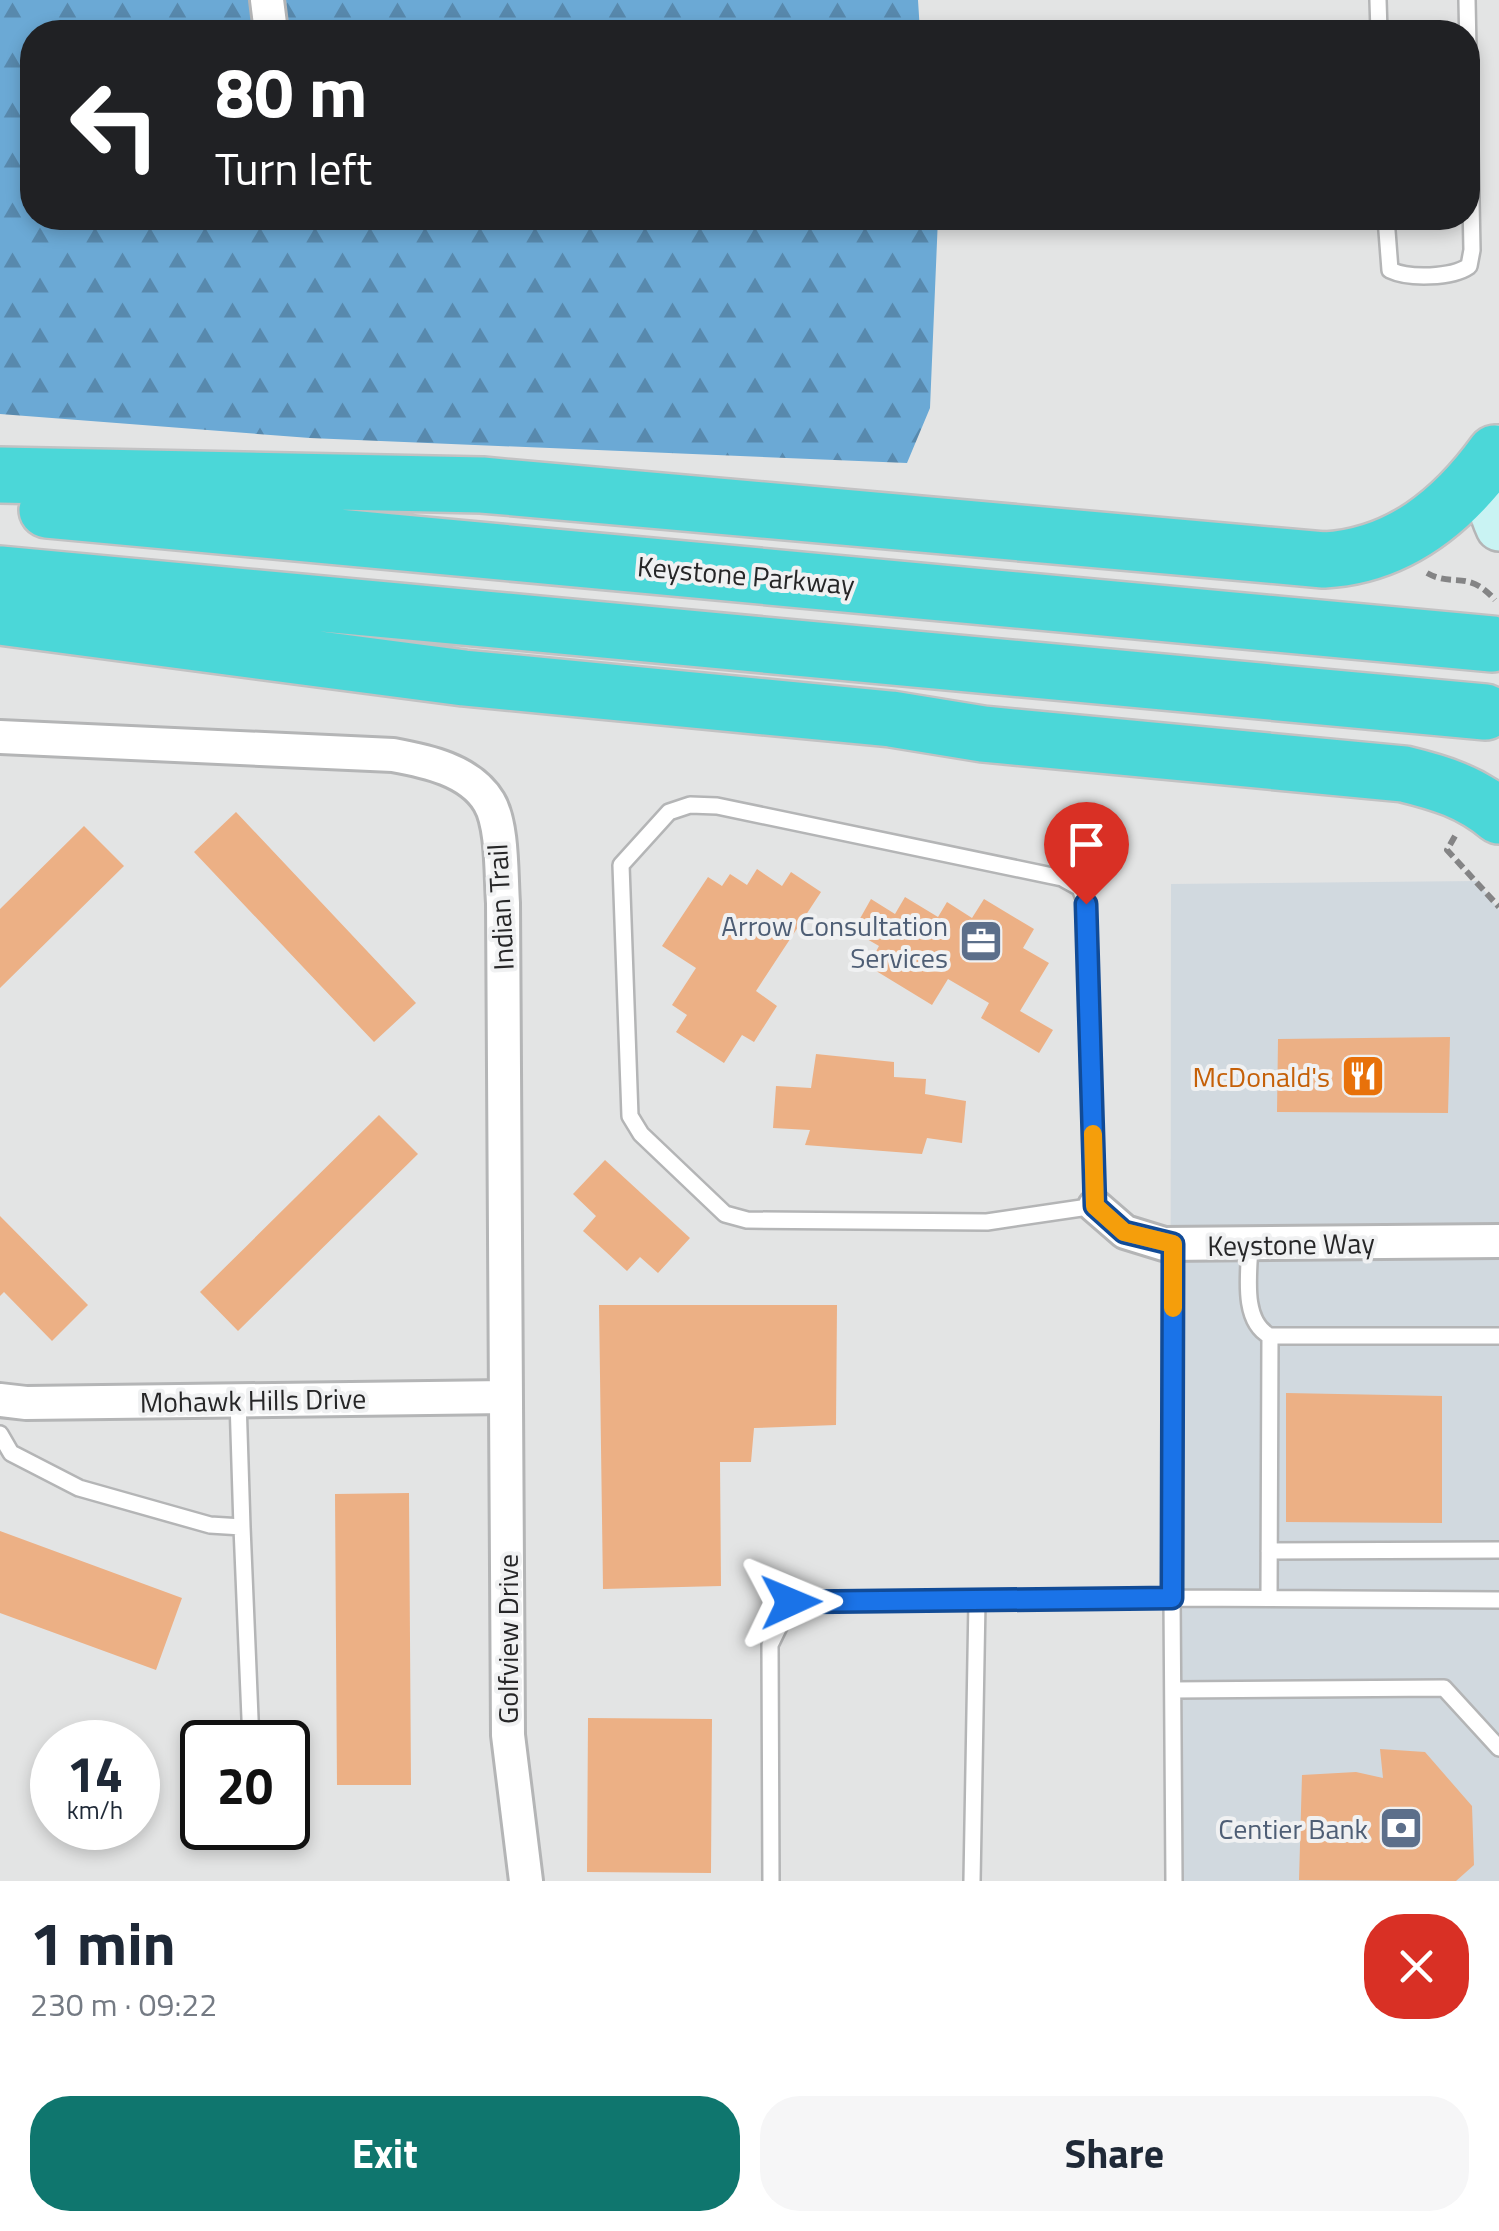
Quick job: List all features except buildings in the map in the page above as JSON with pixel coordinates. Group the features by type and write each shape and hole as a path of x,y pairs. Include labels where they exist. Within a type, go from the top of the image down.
{"highway":[{"path":"0,475 482,486 1324,560 1384,548 1425,524 1468,490 1497,451"},
{"name":"Keystone Parkway","path":"0,505 1496,625"},
{"path":"0,574 1485,712"},
{"path":"0,617 464,678 891,719 983,734 1349,767 1448,785 1478,799 1499,816"}],"main road":[{"path":"1497,451 1488,476 1488,496 1499,528"}],"street":[{"name":"Indian Trail","path":"0,737 393,755 431,762 464,778 490,802 499,840 503,903 506,1397"},
{"name":"Keystone Way","path":"1095,1206 1124,1232 1173,1244 1499,1241"},
{"name":"Mohawk Hills Drive","path":"0,1400 26,1403 506,1397"},
{"name":"Golfview Drive","path":"506,1397 508,1734 526,1881"}],"lane":[{"path":"1386,230 1390,270 1400,275 1459,273 1469,266 1472,230"},
{"path":"690,805 718,806 1062,878 1080,888 1086,904 1095,1206 987,1222 747,1220 725,1214 641,1134 630,1116 621,865 669,812 690,805"},
{"path":"1173,1244 1174,1881"},
{"path":"1250,1245 1249,1298 1255,1323 1270,1336 1499,1336"},
{"path":"1269,1598 1270,1336"},
{"path":"238,1400 250,1720"},
{"path":"0,1434 12,1453 79,1488 210,1525 242,1527"},
{"path":"1269,1551 1499,1550"},
{"path":"972,1881 977,1600"},
{"path":"771,1881 770,1645 791,1602 1499,1600"},
{"path":"1174,1690 1444,1688 1499,1748"}],"path":[{"path":"1423,570 1440,578 1472,581 1484,588 1496,625"},
{"path":"1447,850 1499,907"}],"shaded area":[{"path":"1477,881 1499,910 1499,1881 1170,1881 1171,884"}],"green space":[{"path":"0,0 918,0 919,20 20,20 20,230 937,230 930,408 907,463 310,438 0,414"}],"slow traffic":[{"path":"1093,1134 1095,1206 1124,1232 1173,1244 1173,1308"}],"place":[{"name":"Arrow Consultation Services","path":"981,941"},
{"name":"McDonald's","path":"1363,1076"},
{"name":"Centier Bank","path":"1401,1828"}],"route":[{"path":"791,1602 1172,1598 1173,1244 1124,1232 1095,1206 1086,904"}]}
